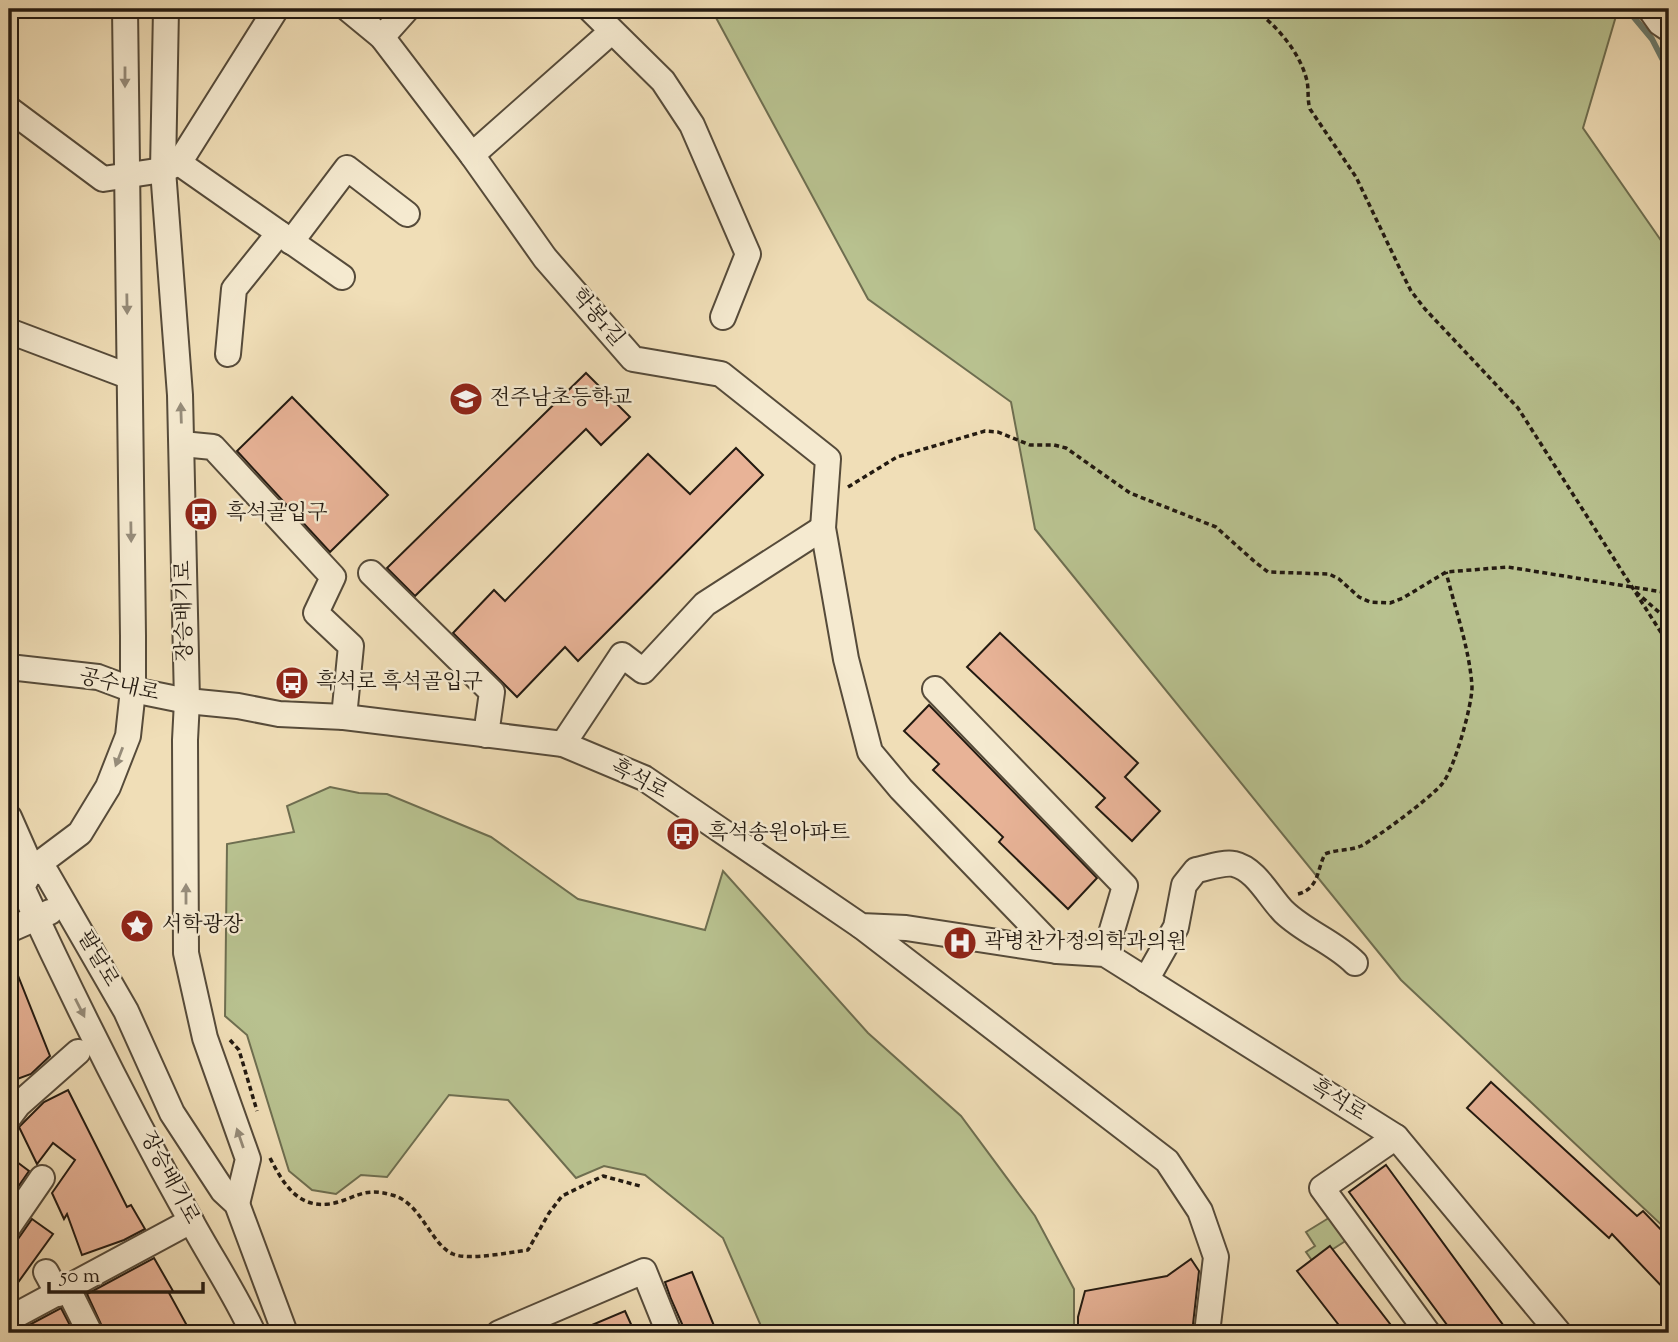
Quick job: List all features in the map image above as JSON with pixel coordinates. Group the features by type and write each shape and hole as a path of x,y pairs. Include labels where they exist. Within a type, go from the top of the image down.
{"street":[{"path":"21,858 80,833 108,788 128,736 133,690 125,9"},
{"name":"장승배기로","path":"166,9 171,167 169,223 182,444 187,701 186,953 205,1038 247,1159 237,1204"},
{"path":"171,167 276,9"},
{"name":"학봉1길","path":"348,9 382,37 472,155 545,258 633,359 721,374 828,459 823,528 846,659 857,693 870,752 901,789 1057,951"},
{"path":"382,37 407,9"},
{"path":"590,9 663,81 692,125 748,254 723,317"},
{"path":"1650,9 1660,23 1669,29"},
{"path":"472,155 611,32"},
{"path":"9,109 103,179 171,167 285,237 342,277"},
{"path":"228,354 234,289 347,168 407,214"},
{"path":"9,331 128,376"},
{"path":"182,444 213,447 333,577 316,613 351,646 344,718"},
{"path":"563,744 622,655 643,671 705,604 823,528"},
{"path":"371,573 492,692 486,735"},
{"name":"공수내로","path":"9,667 98,677 133,690 187,701"},
{"path":"935,689 1125,886 1105,954"},
{"name":"흑석로","path":"187,701 238,706 279,714 344,718 563,744 645,778 861,926 906,928 1057,951 1105,954 1396,1137 1559,1333"},
{"name":"팔달로","path":"9,817 21,858 47,874 65,903 126,1011 172,1113"},
{"name":"장승배기로","path":"21,858 22,887 49,947 191,1222 253,1333"},
{"path":"1146,979 1176,927 1184,885 1196,870 1231,863 1247,869 1285,913 1321,941 1342,950 1355,963"},
{"path":"9,930 37,919 65,903"},
{"path":"861,926 1167,1161 1200,1211 1216,1257 1207,1333"},
{"path":"9,1117 18,1105 78,1052"},
{"name":"장승배기로","path":"172,1113 223,1191 237,1204 285,1333"},
{"path":"1396,1137 1322,1188 1428,1333"},
{"path":"9,1226 42,1178"},
{"path":"9,1320 191,1222"},
{"path":"499,1333 546,1324 644,1271 670,1333"},
{"path":"46,1272 90,1333"}],"path":[{"path":"1254,9 1282,34 1297,57 1306,77 1310,109 1356,177 1411,291 1518,408 1669,645"},
{"path":"824,499 898,457 972,434 998,432 1030,445 1066,448 1130,494 1216,527 1268,572 1329,574 1359,597 1382,604 1403,598 1446,572 1518,568 1669,593"},
{"path":"1287,890 1298,894 1304,892 1316,880 1325,854 1350,851 1365,844 1422,801 1442,784 1449,773 1472,689 1446,572"},
{"path":"1632,589 1669,621"},
{"path":"205,1038 229,1038 239,1050 260,1123"},
{"path":"267,1147 270,1159 286,1188 302,1201 328,1204 367,1191 395,1195 415,1211 441,1245 453,1255 486,1256 528,1250 562,1196 603,1176 640,1186"}],"green space":[{"path":"707,9 1609,9 1616,16 1583,128 1669,252 1669,1232 1401,980 1035,529 1011,402 868,299 714,14"},
{"path":"330,787 359,793 387,794 491,837 578,899 705,930 723,871 868,1033 961,1116 1035,1216 1074,1289 1074,1333 764,1333 723,1238 645,1175 604,1166 576,1178 508,1100 449,1095 387,1177 361,1175 336,1194 312,1190 289,1171 247,1035 225,1016 227,844 294,832 287,806"},
{"path":"1332,1216 1347,1240 1313,1262 1306,1252 1315,1246 1306,1232"}],"building":[{"path":"586,373 630,417 601,445 586,429 415,596 387,568"},
{"path":"292,397 388,495 330,552 237,451"},
{"path":"736,448 763,475 578,661 565,647 517,697 453,633 494,590 505,601 648,454 690,494"},
{"path":"1000,633 1138,763 1125,777 1160,811 1132,841 1096,807 1105,798 967,667"},
{"path":"929,705 1097,878 1068,909 999,842 1003,837 933,770 939,764 904,731"},
{"path":"9,953 50,1056 31,1074 9,1082"},
{"path":"1491,1082 1637,1216 1643,1211 1669,1238 1669,1294 1612,1234 1609,1238 1467,1108"},
{"path":"68,1090 127,1207 131,1205 145,1229 124,1240 82,1255 67,1214 64,1219 52,1193 75,1160 53,1143 37,1164 19,1127 44,1102"},
{"path":"9,1156 29,1171 9,1200"},
{"path":"1386,1165 1509,1333 1453,1333 1349,1192"},
{"path":"32,1219 53,1234 9,1295 9,1252"},
{"path":"1330,1246 1397,1333 1345,1333 1297,1271"},
{"path":"154,1258 173,1291 169,1293 191,1333 105,1333 87,1294"},
{"path":"1191,1259 1199,1271 1192,1333 1078,1333 1078,1317 1085,1291 1167,1276"},
{"path":"692,1272 717,1333 686,1333 671,1299 665,1282"},
{"path":"61,1308 74,1333 12,1333 16,1332"},
{"path":"625,1311 635,1333 573,1333"}],"waterway":[{"path":"1627,9 1652,39 1669,72"}],"place":[{"name":"전주남초등학교","path":"466,399"},
{"name":"흑석골입구","path":"201,514"},
{"name":"흑석로 흑석골입구","path":"292,683"},
{"name":"흑석송원아파트","path":"683,834"},
{"name":"서학광장","path":"137,926"},
{"name":"곽병찬가정의학과의원","path":"960,943"}]}
